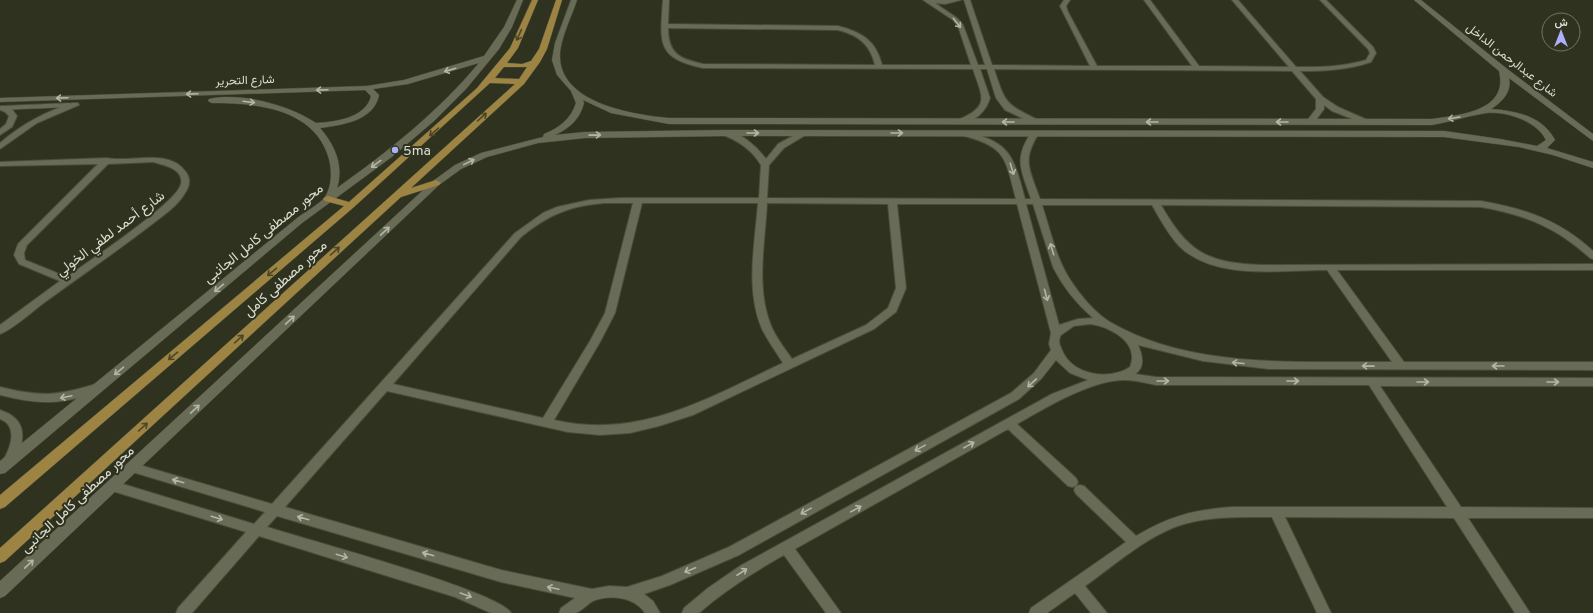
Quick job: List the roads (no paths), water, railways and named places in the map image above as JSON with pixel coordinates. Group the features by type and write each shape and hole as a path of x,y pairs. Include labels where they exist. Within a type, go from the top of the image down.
{"main road":[{"name":"محور مصطفى كامل","path":"0,503 351,205 489,81 514,48 535,0"},
{"name":"محور مصطفى كامل","path":"0,557 521,82 536,62 543,49 559,0"},
{"path":"502,65 517,66 536,62"},
{"path":"489,81 506,80 521,82"},
{"path":"397,194 436,183"},
{"path":"328,199 351,205"}],"street":[{"name":"محور مصطفى كامل الجانبى","path":"3,467 293,226 412,136 448,103 487,58 502,37 520,0"},
{"path":"537,140 560,129 575,117 580,103 574,92 561,77 556,56 574,0"},
{"path":"666,0 664,42 670,52 683,61 698,65 879,68 1196,67 1338,69 1354,66 1368,61 1372,55 1371,48 1323,0"},
{"path":"927,0 946,2 958,0"},
{"path":"927,0 958,22 976,67 986,98 985,104 977,114 961,122"},
{"path":"967,0 989,67 1003,103 1016,114 1035,122"},
{"path":"1067,0 1063,6 1064,12 1094,67"},
{"path":"1146,0 1196,67"},
{"path":"1235,0 1295,68 1320,99 1340,112 1368,122"},
{"name":"شارع عبدالرحمن الداخل","path":"1417,0 1503,70 1593,138"},
{"path":"665,26 838,28 853,32 869,41 876,54 879,68"},
{"name":"شارع التحرير","path":"1,105 367,88 405,82 487,58"},
{"path":"574,92 594,104 610,110 648,119 669,121 1432,122 1462,117 1481,111 1500,97 1506,84 1503,70"},
{"path":"314,126 345,121 369,109 375,99 375,95 367,88"},
{"path":"1310,122 1318,114 1320,99"},
{"name":"شارع التحرير","path":"1,105 75,105 224,100 250,102 285,109 314,126 330,149 335,162 335,184 328,199"},
{"path":"0,133 9,125 13,116 1,105"},
{"path":"0,147 28,124 50,113 75,105"},
{"path":"1481,111 1511,114 1540,126 1549,133 1551,140 1546,145 1538,149"},
{"path":"875,122 876,133"},
{"path":"537,140 585,135 726,132 1444,134 1488,138 1538,149 1593,165"},
{"path":"726,132 740,138 751,146 760,155 765,165 758,279 759,304 768,330 790,365"},
{"path":"765,165 781,146 805,133"},
{"path":"961,133 990,141 1006,154 1011,164 1056,333"},
{"path":"1035,133 1026,147 1023,157 1058,267 1065,281 1076,296 1106,324"},
{"name":"محور مصطفى كامل الجانبى","path":"0,591 436,183 458,168 484,155 537,140"},
{"path":"69,281 22,262 19,257 19,251 23,244 107,160"},
{"name":"شارع أحمد لطفي الخولي","path":"0,164 107,160 153,160 172,164 180,169 185,176 186,183 184,191 178,200 0,330"},
{"path":"183,613 518,235 532,222 546,214 579,203 597,200 638,200 1482,204 1514,210 1540,218 1571,236 1593,256"},
{"path":"546,423 598,337 610,313 638,200"},
{"path":"384,386 568,428 591,431 639,428 690,412 870,327 892,310 901,288 892,201"},
{"path":"1156,202 1173,233 1181,244 1193,253 1228,265 1246,267 1330,268 1593,267"},
{"path":"1330,268 1401,366"},
{"path":"1103,379 1088,376 1074,370 1062,362 1056,352 1053,342 1056,333 1064,326 1076,322 1091,321 1106,324 1120,330 1131,339 1138,350 1139,360 1135,370 1124,376"},
{"path":"1131,339 1200,357 1269,365 1593,366"},
{"path":"628,593 672,578 734,551 1015,396 1032,383 1046,368 1056,352"},
{"path":"689,613 713,592 745,570 1056,397 1103,379 1124,376 1156,381 1593,382"},
{"path":"1372,382 1523,613"},
{"path":"0,391 28,398 44,400 76,395 103,385"},
{"path":"0,414 14,423 19,434 16,448 3,467"},
{"path":"1009,424 1135,543"},
{"path":"133,468 501,576 592,595"},
{"path":"113,486 457,591 484,602 504,613"},
{"path":"1276,512 1324,613"},
{"path":"1036,613 1135,543 1160,528 1182,519 1206,514 1276,512 1593,513"},
{"path":"786,547 834,613"},
{"path":"1076,585 1100,613"},
{"path":"566,613 578,603 592,595 610,591 628,593 641,599 653,613"}],"place":[{"name":"5ma","path":"395,150"}]}
